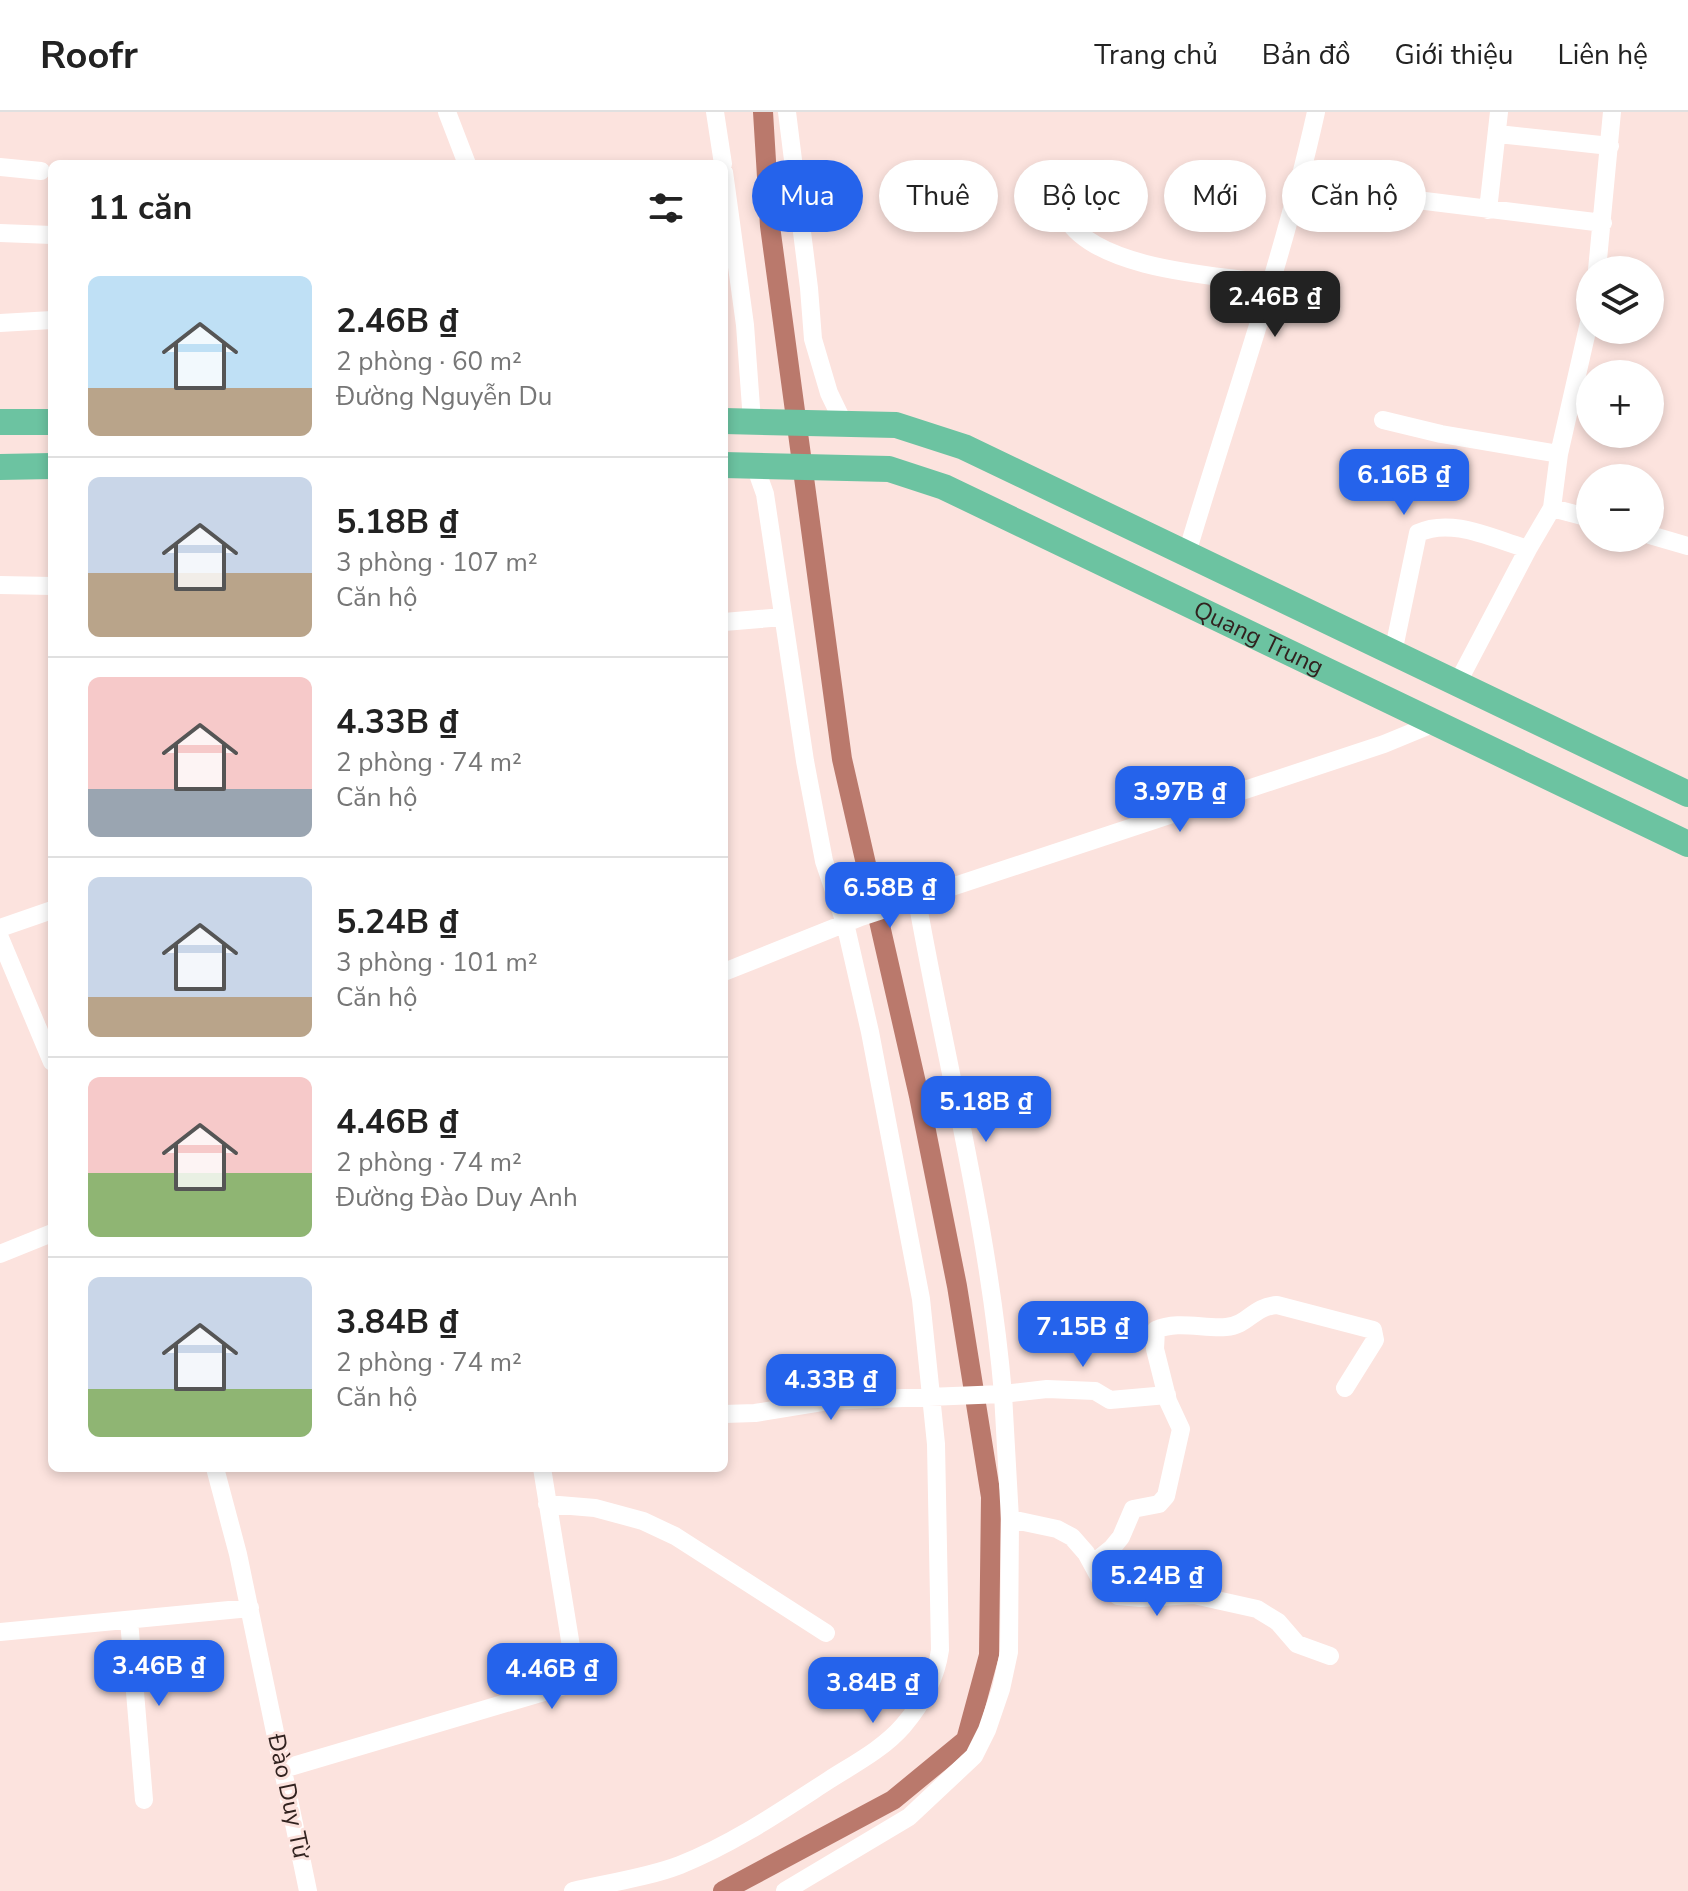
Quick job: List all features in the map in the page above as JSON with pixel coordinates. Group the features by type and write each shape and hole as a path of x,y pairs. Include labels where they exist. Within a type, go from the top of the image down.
{"highway":[{"path":"728,421 759,421"},
{"name":"Quang Trung","path":"759,421 896,425 964,447 1688,794"},
{"path":"0,422 48,422"},
{"path":"728,465 760,466"},
{"path":"0,467 48,466"},
{"name":"Quang Trung","path":"760,466 889,469 931,483 1080,551 1688,844"},
{"path":"1080,551 1102,511"},
{"path":"1435,723 1457,684"}],"street":[{"path":"447,112 465,160"},
{"path":"715,112 722,160"},
{"path":"787,112 813,339 829,393 833,422"},
{"path":"1187,553 1271,283 1303,172 1316,112"},
{"path":"1488,210 1499,112"},
{"path":"1599,256 1612,112"},
{"path":"1498,134 1610,146"},
{"path":"0,167 41,171"},
{"path":"728,201 759,421"},
{"path":"1426,202 1603,223"},
{"path":"1080,232 1092,242 1133,262 1169,270 1271,283"},
{"path":"0,233 48,235"},
{"path":"0,323 48,320"},
{"path":"1457,684 1552,508 1559,454 1584,344"},
{"path":"1383,420 1441,434 1559,454"},
{"path":"573,1891 677,1867 734,1840 875,1751 901,1729 917,1708 935,1672 940,1650 935,1395 921,1299 870,1032 853,920 824,861 760,466"},
{"path":"1552,508 1576,514"},
{"path":"1393,653 1418,533 1430,527 1449,526 1528,549"},
{"path":"1664,539 1688,546"},
{"path":"0,585 48,586"},
{"path":"728,622 783,617"},
{"path":"728,970 853,920 1411,735 1435,723"},
{"path":"785,1891 909,1817 974,1756 987,1730 1007,1663 1010,1519 998,1345 966,1153 912,902"},
{"path":"0,928 48,911"},
{"path":"0,938 48,1052"},
{"path":"0,1254 48,1235"},
{"path":"1092,1564 1121,1537 1133,1509 1159,1504 1166,1496 1181,1429 1167,1395 1155,1349 1156,1330 1172,1326 1233,1326 1263,1306 1277,1305 1374,1332 1375,1340 1345,1388"},
{"path":"728,1414 755,1413 828,1401 1000,1394 1047,1389 1095,1391 1110,1400 1167,1395"},
{"name":"Đào Duy Từ","path":"216,1472 250,1608 308,1891"},
{"path":"283,1769 573,1681 575,1671 543,1472"},
{"path":"547,1504 619,1512 643,1521 675,1536 826,1633"},
{"path":"1010,1519 1062,1531 1079,1543 1104,1586 1118,1596 1194,1595 1257,1609 1278,1622 1297,1644 1330,1656"},
{"path":"1,1634 250,1608"},
{"path":"129,1620 144,1800"}],"waterway":[{"path":"723,1891 893,1800 966,1740 989,1655 991,1497 957,1286 919,1096 842,759 770,226 763,112"}]}
